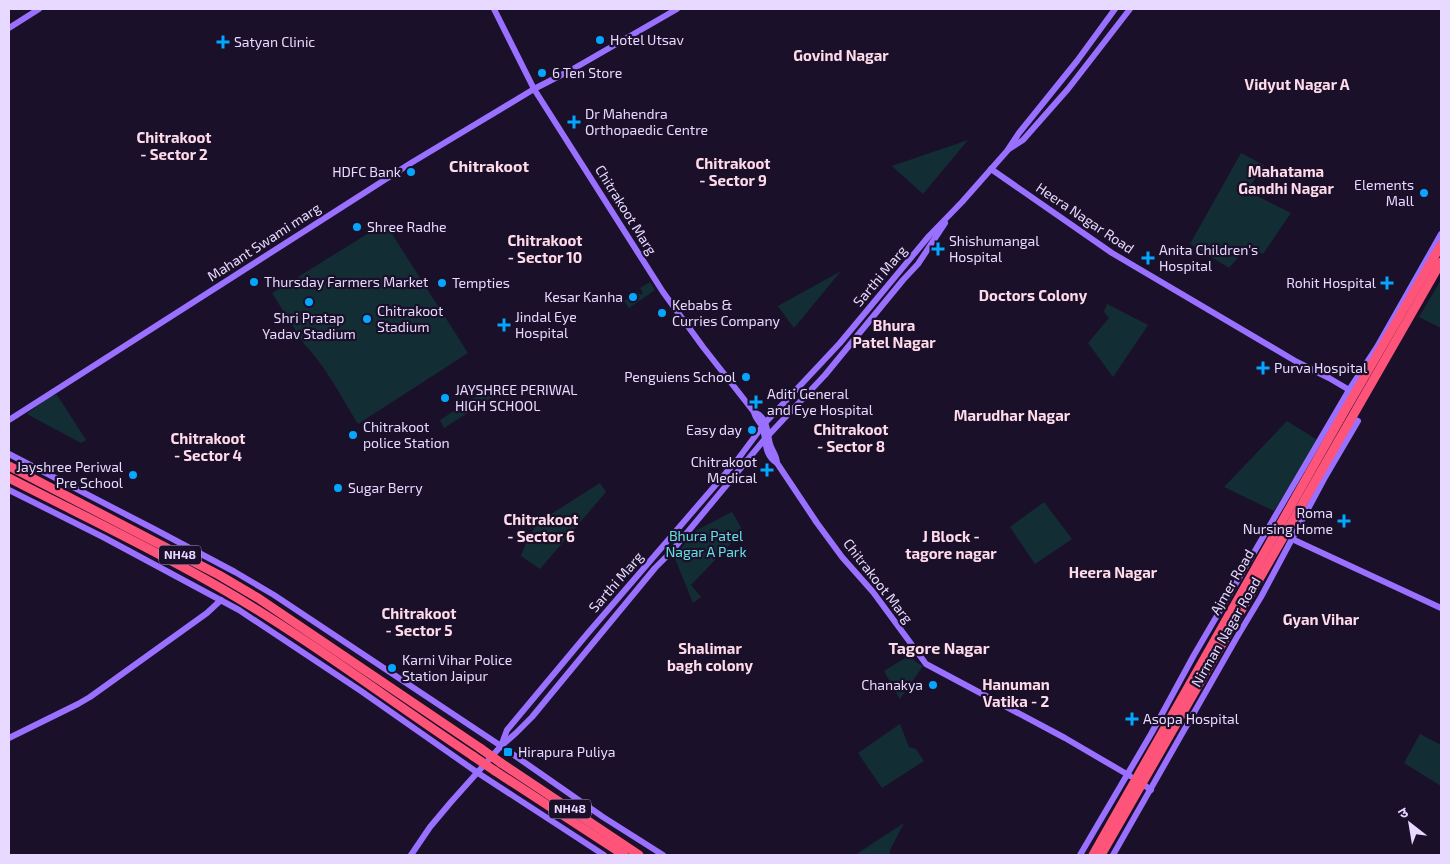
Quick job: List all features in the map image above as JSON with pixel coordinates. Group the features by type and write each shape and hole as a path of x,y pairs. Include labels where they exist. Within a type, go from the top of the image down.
{"highway":[{"name":"Ajmer Road","path":"1101,855 1126,812 1139,782 1441,244"},
{"name":"Ajmer Road","path":"1093,855 1139,782 1355,419 1356,393 1441,262"},
{"name":"NH48","path":"9,466 219,575 258,598 639,855"},
{"name":"NH48","path":"9,478 224,590 343,667 495,771 624,855"}],"street":[{"path":"9,28 38,9"},
{"name":"Chitrakoot Marg","path":"494,9 534,88 663,292 754,412 758,413 777,458 777,463 842,557 873,592 926,664 1065,738 1128,774 1151,790"},
{"path":"534,88 677,9"},
{"name":"Sarthi Marg","path":"501,746 507,730 738,459 764,425 864,314 929,236 950,216 1007,151 1019,133 1079,59 1115,9"},
{"path":"1007,151 1024,140 1130,9"},
{"path":"1079,59 1085,66"},
{"name":"Mahant Swami marg","path":"9,420 404,167 534,88"},
{"name":"Heera Nagar Road","path":"990,169 1112,253 1297,362 1356,393"},
{"name":"Sarthi Marg","path":"501,746 532,717 655,568 671,552 767,437 825,375 918,264 950,216"},
{"path":"1080,855 1128,774 1194,655 1356,393 1377,347 1441,234"},
{"path":"910,259 918,264"},
{"path":"818,366 825,375"},
{"name":"Nirman Nagar Road","path":"1114,855 1261,597 1355,419"},
{"path":"9,454 161,532 274,594 501,746 603,817 663,855"},
{"path":"9,490 103,537 260,623 478,773 604,855"},
{"path":"1292,539 1441,608"},
{"path":"9,738 90,697 207,613 221,600"},
{"path":"411,855 430,827 501,746"},
{"path":"1126,812 1135,817"}],"green space":[{"path":"968,140 923,194 892,166"},
{"path":"1241,153 1264,165 1247,191 1291,213 1263,254 1248,246 1229,268 1190,244"},
{"name":"Chitrakoot Stadium","path":"385,223 468,353 358,424 327,372 305,345 272,293"},
{"path":"841,271 794,328 778,306"},
{"path":"1441,280 1441,328 1419,317"},
{"path":"650,282 655,290 629,308 624,301 637,292 641,295 643,293 640,288"},
{"path":"1107,304 1148,325 1113,377 1088,343 1109,318 1104,312"},
{"path":"494,385 499,393 444,428 440,420"},
{"path":"57,395 86,440 81,443 27,414 50,396"},
{"path":"1287,421 1319,441 1274,511 1224,487"},
{"path":"600,483 606,492 540,569 521,556 537,523"},
{"path":"1044,502 1072,539 1035,564 1010,527"},
{"name":"Bhura Patel Nagar A Park","path":"732,512 743,531 691,585 701,597 693,603 674,556 697,530"},
{"path":"910,655 923,666 900,699 884,671"},
{"path":"900,724 909,747 916,749 924,761 882,788 858,753"},
{"path":"1420,734 1441,745 1441,786 1404,763"},
{"path":"904,823 890,850 890,855 855,855"}],"place":[{"name":"Hotel Utsav","path":"600,40"},
{"name":"Satyan Clinic","path":"223,42"},
{"name":"6 Ten Store","path":"542,73"},
{"name":"Dr Mahendra Orthopaedic Centre","path":"574,122"},
{"name":"HDFC Bank","path":"411,172"},
{"name":"Elements Mall","path":"1424,193"},
{"name":"Shree Radhe","path":"357,227"},
{"name":"Shishumangal Hospital","path":"938,249"},
{"name":"Anita Children's Hospital","path":"1148,258"},
{"name":"Thursday Farmers Market","path":"254,282"},
{"name":"Tempties","path":"442,283"},
{"name":"Rohit Hospital","path":"1387,283"},
{"name":"Kesar Kanha","path":"633,297"},
{"name":"Shri Pratap Yadav Stadium","path":"309,302"},
{"name":"Kebabs & Curries Company","path":"662,313"},
{"name":"Chitrakoot Stadium","path":"367,319"},
{"name":"Jindal Eye Hospital","path":"504,325"},
{"name":"Purva Hospital","path":"1263,368"},
{"name":"Penguiens School","path":"746,377"},
{"name":"JAYSHREE PERIWAL HIGH SCHOOL","path":"445,398"},
{"name":"Aditi General and Eye Hospital","path":"756,402"},
{"name":"Easy day","path":"752,430"},
{"name":"Chitrakoot police Station","path":"353,435"},
{"name":"Chitrakoot Medical","path":"767,470"},
{"name":"Jayshree Periwal Pre School","path":"133,475"},
{"name":"Sugar Berry","path":"338,488"},
{"name":"Roma Nursing Home","path":"1344,521"},
{"name":"Karni Vihar Police Station Jaipur","path":"392,668"},
{"name":"Chanakya","path":"933,685"},
{"name":"Asopa Hospital","path":"1132,719"},
{"name":"Hirapura Puliya","path":"508,752"}],"district":[{"name":"Govind Nagar","path":"841,56"},
{"name":"Vidyut Nagar A","path":"1297,85"},
{"name":"Chitrakoot - Sector 2","path":"174,146"},
{"name":"Chitrakoot","path":"489,166"},
{"name":"Chitrakoot - Sector 9","path":"733,172"},
{"name":"Mahatama Gandhi Nagar","path":"1286,180"},
{"name":"Chitrakoot - Sector 10","path":"545,250"},
{"name":"Doctors Colony","path":"1033,296"},
{"name":"Bhura Patel Nagar","path":"894,334"},
{"name":"Marudhar Nagar","path":"1012,416"},
{"name":"Chitrakoot - Sector 8","path":"851,438"},
{"name":"Chitrakoot - Sector 4","path":"208,448"},
{"name":"Chitrakoot - Sector 6","path":"541,528"},
{"name":"J Block - tagore nagar","path":"951,546"},
{"name":"Heera Nagar","path":"1113,573"},
{"name":"Gyan Vihar","path":"1321,620"},
{"name":"Chitrakoot - Sector 5","path":"419,622"},
{"name":"Tagore Nagar","path":"939,648"},
{"name":"Shalimar bagh colony","path":"710,658"},
{"name":"Hanuman Vatika - 2","path":"1016,694"}]}
